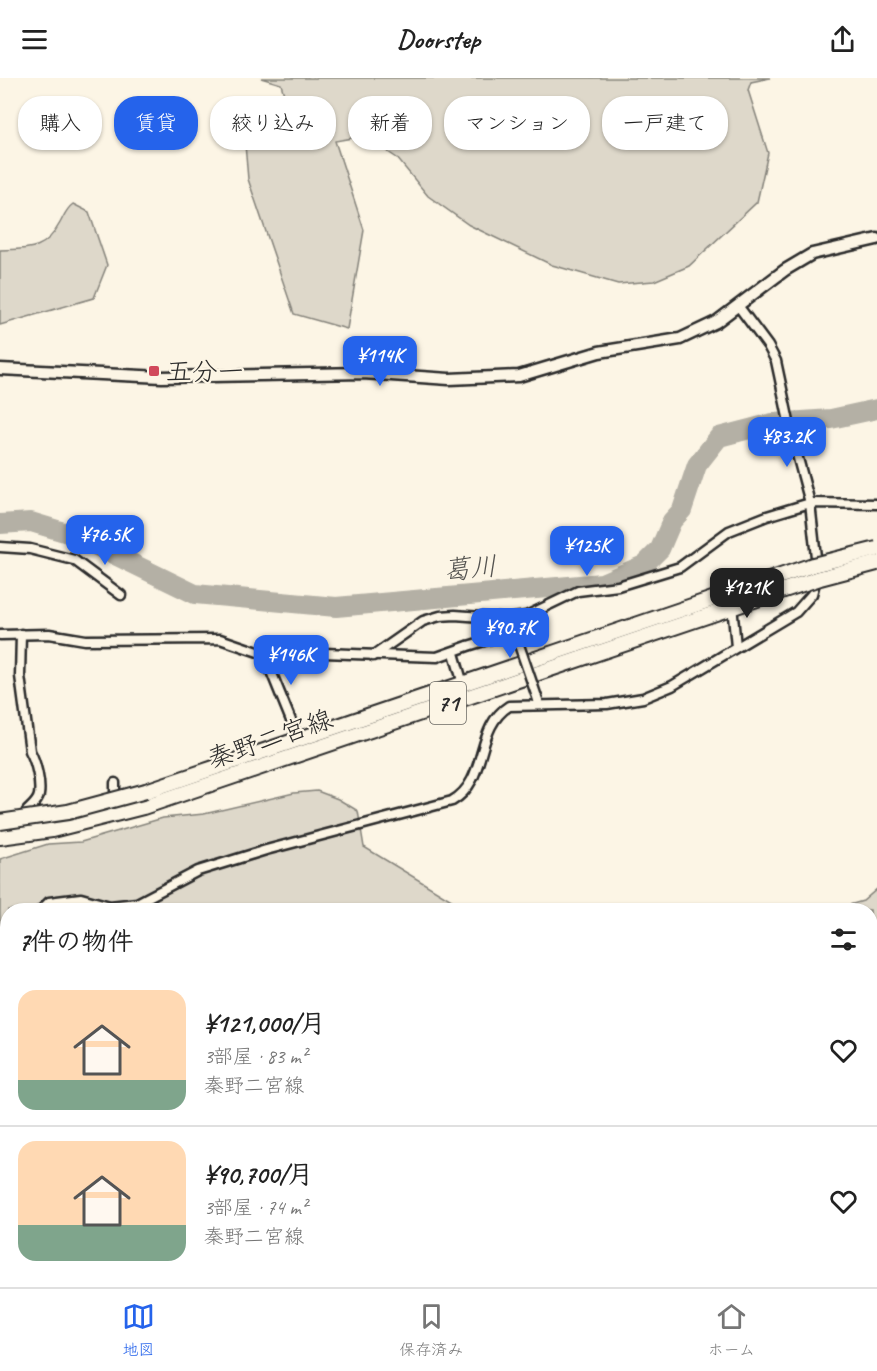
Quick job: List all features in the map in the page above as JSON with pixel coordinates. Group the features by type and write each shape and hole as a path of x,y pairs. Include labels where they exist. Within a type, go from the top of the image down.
{"main road":[{"name":"71","path":"752,593 837,558 877,549"},
{"name":"71","path":"752,593 877,563"},
{"name":"秦野二宮線","path":"0,837 74,825 143,807 752,593"},
{"name":"秦野二宮線","path":"0,822 68,812 146,791 463,684 732,600"}],"street":[{"path":"0,369 162,377 363,373 449,378 519,376 624,346 680,339 716,322 739,307 785,270 812,254 877,239"},
{"path":"137,903 198,871 266,850 452,801 464,794 473,782 490,726 498,713 509,706 538,702 607,704 643,698 672,686 796,612 812,594 818,572 810,503 772,354 739,307"},
{"path":"373,656 423,621 440,616 508,619 526,616 578,591 618,586 680,567 729,531 810,503 877,504"},
{"path":"0,547 30,549 74,560 121,595"},
{"path":"732,600 736,647"},
{"path":"0,636 49,633 85,640 220,639 264,654 438,657 507,634 517,639 538,702"},
{"path":"21,634 20,676 30,751 35,760 39,795 36,803 27,811 27,815 46,823 115,808 115,783"},
{"path":"454,652 463,684"},
{"path":"264,654 294,728"},
{"path":"48,903 81,898 99,903"}],"shaded area":[{"path":"261,78 770,78 751,82 748,90 768,153 757,202 689,266 654,281 618,284 552,265 469,225 428,196 397,158 385,150 432,150 432,96 348,96 348,139 336,141 336,96 284,96 281,84"},
{"path":"336,144 364,230 347,329 294,314 248,179 245,150 336,150"},
{"path":"73,204 89,212 107,265 94,298 0,325 0,250 35,247 42,244 54,232"},
{"path":"317,791 338,799 358,811 364,847 456,903 0,903 0,859 48,844 81,842 163,818 204,814 294,793"},
{"path":"877,889 877,903 856,903 863,901"}],"waterway":[{"name":"葛川","path":"0,524 31,522 74,535 195,594 336,607 602,583 644,565 660,549 672,521 682,510 697,465 719,437 773,423 831,419 877,409"}],"place":[{"name":"五分一","path":"154,371"}]}
